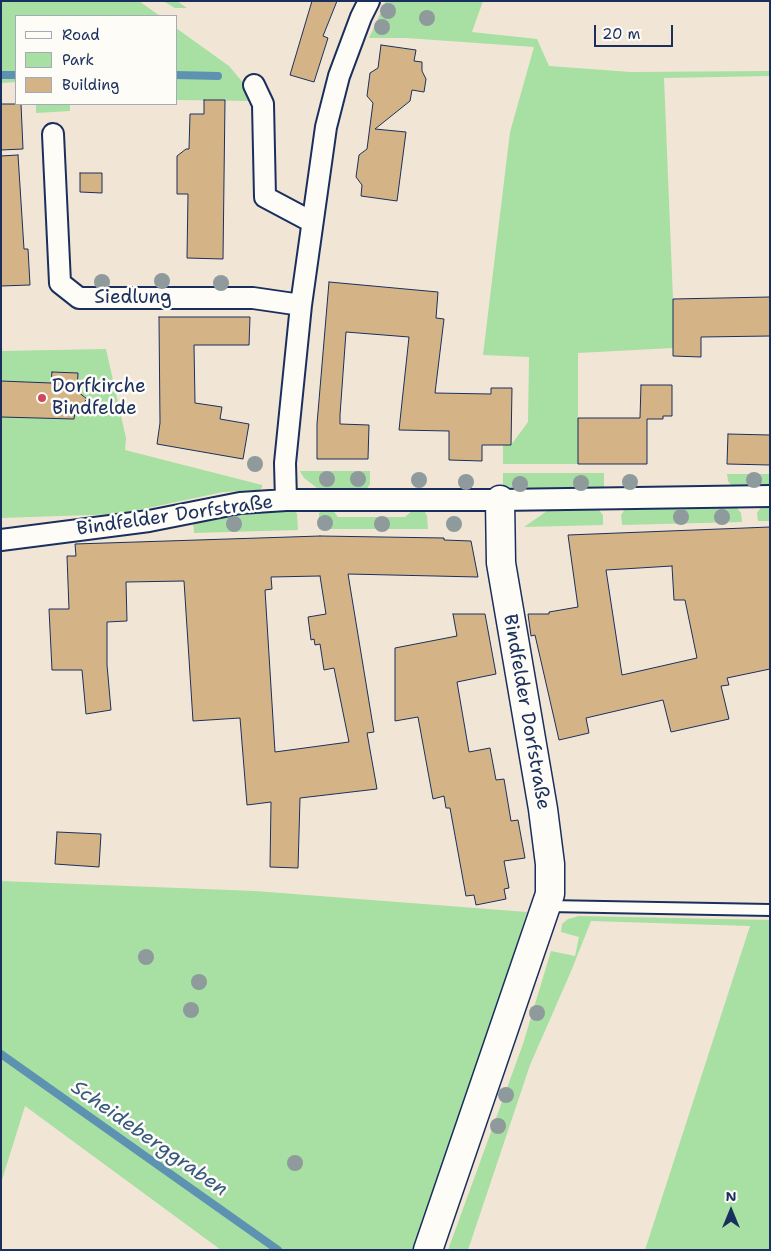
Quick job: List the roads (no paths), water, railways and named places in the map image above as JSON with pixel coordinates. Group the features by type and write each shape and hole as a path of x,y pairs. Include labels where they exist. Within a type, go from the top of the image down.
{"street":[{"path":"286,500 285,463 301,305 326,127 339,76 368,1"},
{"path":"254,85 263,104 264,197 312,222"},
{"name":"Siedlung","path":"53,134 60,283 79,298 252,298 301,305"},
{"name":"Bindfelder Dorfstraße","path":"1,540 149,521 240,503 286,500 500,500 770,496"},
{"name":"Bindfelder Dorfstraße","path":"428,1250 548,900 550,864 543,809 501,563 500,500"}],"lane":[{"path":"548,900 770,910"}],"waterway":[{"path":"1,75 15,75"},
{"path":"178,75 218,76"},
{"name":"Scheideberggraben","path":"1,1054 278,1250"}],"place":[{"name":"Dorfkirche Bindfelde","path":"42,398"}]}
